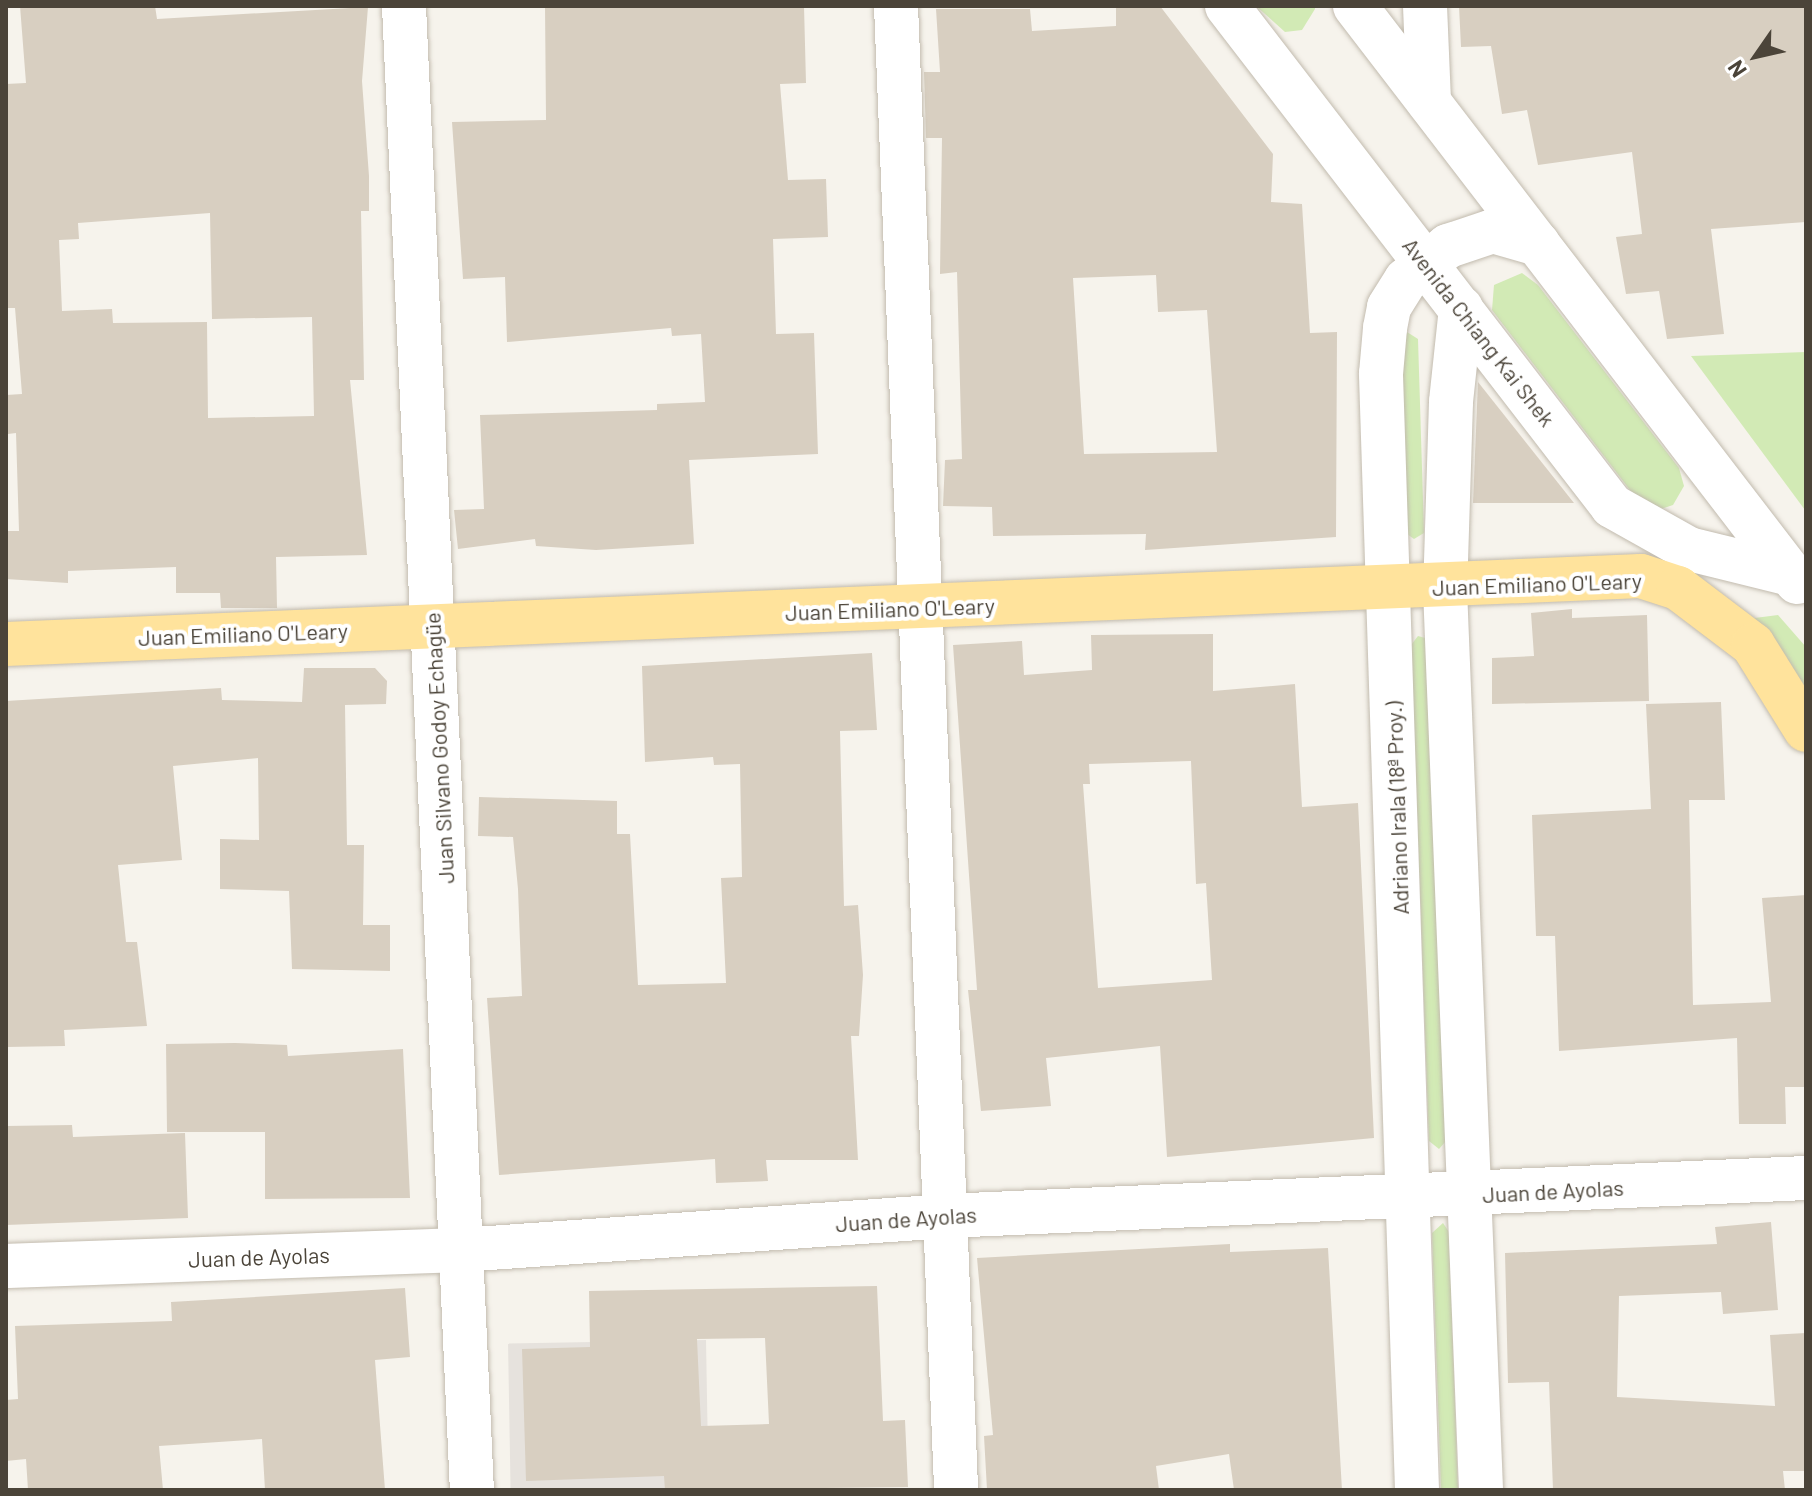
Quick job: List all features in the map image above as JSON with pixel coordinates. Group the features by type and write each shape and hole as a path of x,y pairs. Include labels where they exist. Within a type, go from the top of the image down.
{"main road":[{"name":"Juan Emiliano O'Leary","path":"6,644 434,625 1445,589 1641,576 1678,588 1753,645 1806,730"}],"street":[{"name":"Juan Silvano Godoy Echagüe","path":"404,6 472,1490"},
{"path":"896,6 956,1490"},
{"name":"Avenida Chiang Kai Shek","path":"1227,6 1612,506 1689,549 1801,580"},
{"path":"1425,6 1429,102"},
{"name":"Avenida Chiang Kai Shek","path":"1365,13 1538,244 1801,580"},
{"name":"Adriano Irala (18ª Proy.)","path":"1417,1490 1411,1199 1381,374 1385,328 1389,307 1426,264 1459,241 1493,231 1538,244"},
{"path":"1461,308 1451,402 1445,589 1481,1490"},
{"name":"Juan de Ayolas","path":"6,1266 461,1250 946,1216 1411,1199 1806,1178"}],"shaded area":[{"path":"706,1340 709,1490 511,1490 508,1343"}],"green space":[{"path":"1256,6 1315,6 1315,9 1302,30 1285,32"},
{"path":"1522,273 1538,285 1679,468 1684,486 1673,505 1658,510 1636,498 1492,310 1494,285"},
{"path":"1407,332 1418,339 1424,533 1414,539 1407,534 1400,339"},
{"path":"1806,352 1806,510 1805,510 1691,356"},
{"path":"1778,615 1806,647 1806,710 1747,619"},
{"path":"1418,636 1425,638 1446,1141 1439,1149 1429,1141 1411,645"},
{"path":"1443,1223 1449,1232 1458,1490 1441,1490 1432,1233"}],"building":[{"path":"20,6 155,6 157,19 368,7 362,81 369,176 369,211 361,211 364,380 350,380 367,555 276,557 277,608 221,608 220,593 176,593 176,567 68,571 68,583 6,579 6,531 19,531 16,433 8,434 6,395 22,394 15,308 6,308 6,84 26,83","holes":["210,213 212,319 312,317 314,416 208,418 207,322 113,323 112,309 62,311 59,240 79,239 78,223"]},
{"path":"545,6 804,6 806,83 780,84 788,180 826,179 828,237 773,239 776,334 814,333 818,454 689,460 694,544 596,550 536,546 535,539 458,549 454,510 484,509 480,415 657,410 657,404 705,402 701,334 672,336 671,328 507,342 505,277 463,279 452,122 546,120"},
{"path":"1116,6 1160,6 1273,154 1271,202 1302,204 1310,333 1337,332 1336,537 1145,550 1146,534 993,536 992,507 943,506 945,460 962,459 957,272 940,274 942,138 926,138 924,72 940,72 936,9 1030,9 1032,31 1116,26","holes":["1156,275 1158,312 1207,310 1217,452 1084,454 1073,278"]},
{"path":"1459,6 1806,6 1806,222 1711,229 1724,334 1667,339 1659,291 1626,294 1616,237 1642,234 1632,152 1538,165 1527,110 1502,114 1491,46 1461,47"},
{"path":"1478,382 1574,503 1473,503"},
{"path":"1572,609 1572,618 1647,615 1649,701 1492,704 1492,658 1534,656 1531,613"},
{"path":"1213,634 1213,691 1295,684 1302,807 1358,803 1374,1138 1167,1157 1160,1046 1046,1058 1051,1106 981,1111 968,990 977,990 953,645 1022,641 1024,675 1092,670 1091,635","holes":["1191,761 1196,884 1206,883 1212,980 1098,988 1083,784 1090,784 1089,764"]},
{"path":"872,653 877,730 840,731 844,906 858,905 863,975 859,1036 851,1036 858,1160 766,1160 768,1181 716,1183 715,1159 499,1175 487,998 522,996 518,889 513,837 478,836 479,797 617,801 617,834 630,834 638,985 726,983 721,878 742,877 740,764 714,765 713,757 645,762 642,666"},
{"path":"304,668 375,668 387,681 386,704 345,705 347,845 364,845 363,925 390,925 390,971 292,969 289,891 220,889 220,839 259,840 258,758 173,766 182,860 118,865 126,942 137,942 147,1026 64,1030 65,1046 6,1047 6,701 221,688 222,700 302,702"},
{"path":"1721,702 1725,800 1689,800 1693,1005 1771,1002 1762,898 1806,895 1806,1087 1785,1087 1786,1124 1739,1124 1737,1038 1559,1051 1555,936 1536,936 1532,815 1651,809 1646,704"},
{"path":"166,1044 287,1045 288,1056 403,1049 410,1198 265,1199 265,1132 167,1132"},
{"path":"72,1125 73,1137 185,1133 188,1218 6,1225 6,1126"},
{"path":"1771,1222 1778,1310 1723,1314 1721,1292 1619,1296 1617,1397 1775,1406 1770,1335 1806,1333 1806,1471 1783,1471 1785,1490 1553,1490 1549,1382 1508,1383 1505,1253 1717,1244 1715,1227"},
{"path":"1230,1244 1230,1252 1328,1248 1342,1490 1234,1490 1229,1454 1156,1466 1159,1490 987,1490 984,1436 993,1435 977,1258"},
{"path":"877,1286 883,1421 905,1420 908,1487 665,1490 664,1476 526,1481 522,1349 590,1347 589,1291","holes":["765,1338 769,1424 701,1426 697,1339"]},
{"path":"405,1288 410,1357 375,1360 385,1490 265,1490 262,1439 159,1446 163,1490 28,1490 26,1459 6,1461 6,1400 18,1399 15,1326 172,1321 171,1302"}]}
